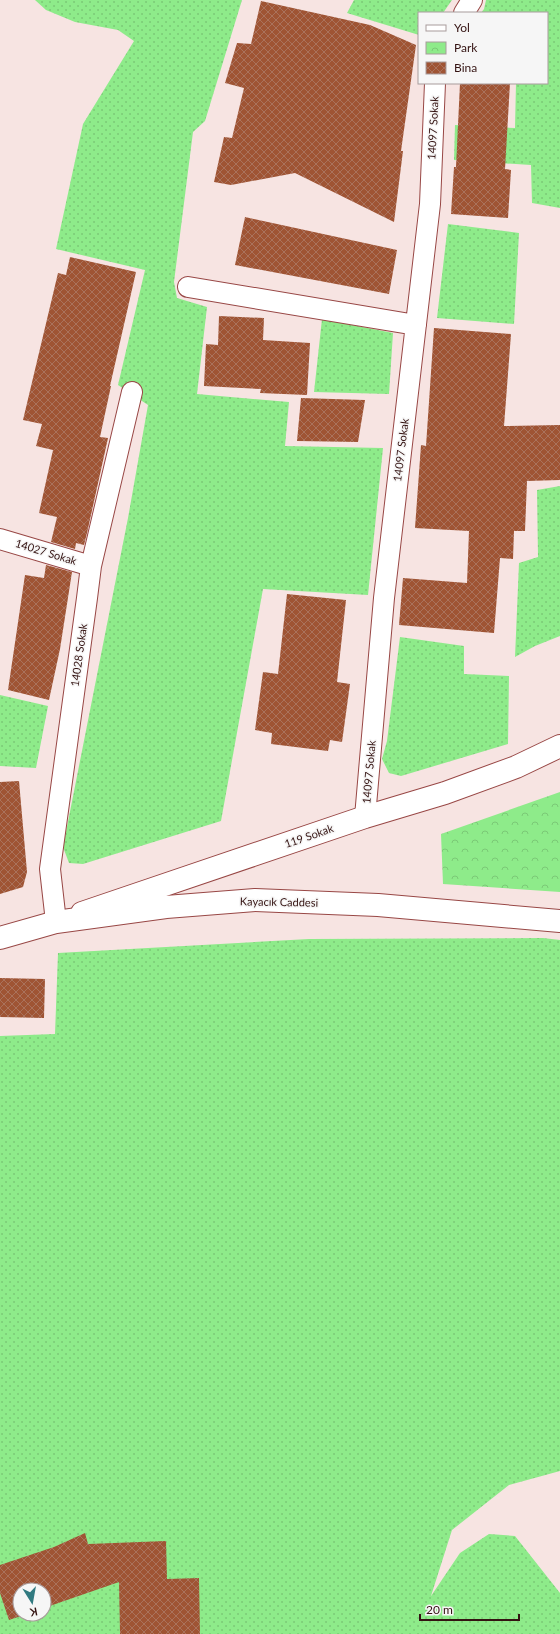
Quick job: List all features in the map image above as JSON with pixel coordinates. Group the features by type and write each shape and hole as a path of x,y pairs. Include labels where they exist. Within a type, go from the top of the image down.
{"street":[{"name":"119 Sokak","path":"56,922 365,817 445,794 516,767 560,746"},
{"name":"Kayacık Caddesi","path":"0,938 56,922 166,907 255,900 378,905 560,921"}],"lane":[{"path":"465,12 472,0"},
{"name":"14097 Sokak","path":"365,817 384,598 430,204 435,84"},
{"path":"188,287 416,325"},
{"name":"14028 Sokak","path":"56,922 50,869 92,566 132,392"},
{"name":"14027 Sokak","path":"0,539 92,566"}],"green space":[{"path":"35,0 242,0 205,121 193,132 174,282 177,298 207,307 197,394 289,402 285,446 383,448 368,595 263,589 221,821 83,864 69,863 63,847 128,518 148,405 118,385 145,270 56,249 83,124 134,41 118,30 75,22 46,10"},
{"path":"354,0 452,0 444,12 418,12 418,35 347,13"},
{"path":"486,0 560,0 560,208 532,203 531,165 454,160 455,125 515,128 516,84 548,84 548,12 482,12"},
{"path":"448,224 519,233 514,324 437,318"},
{"path":"322,319 393,333 389,394 314,392"},
{"path":"560,486 560,636 535,646 515,657 519,563 538,557 537,490"},
{"path":"400,637 464,646 464,674 509,676 508,744 401,776 389,773 382,759 387,741"},
{"path":"0,695 48,706 36,768 0,766"},
{"path":"560,792 560,892 443,884 441,834"},
{"path":"543,938 560,940 560,1471 509,1485 452,1530 431,1596 460,1553 489,1534 515,1536 560,1593 560,1634 0,1634 0,1036 55,1034 58,953 309,939"}],"building":[{"path":"261,1 370,25 416,45 401,151 403,151 394,222 295,173 231,185 214,182 224,137 232,138 244,88 225,83 237,43 251,44"},
{"path":"460,84 510,84 505,169 511,170 508,218 451,214 454,167 456,167"},
{"path":"245,217 397,250 389,294 235,265"},
{"path":"70,257 136,272 100,437 108,438 84,545 76,543 75,549 51,542 57,517 39,513 53,450 36,446 42,424 23,420 58,273 66,275"},
{"path":"219,316 264,318 263,340 310,343 307,395 260,393 261,389 204,386 206,344 218,345"},
{"path":"434,328 511,334 504,426 560,425 560,480 527,481 525,531 514,531 513,559 500,558 494,633 399,625 403,578 467,583 469,531 415,528 421,445 426,446"},
{"path":"301,398 365,400 358,442 297,441"},
{"path":"46,565 72,572 60,649 49,700 8,690 25,575 44,578"},
{"path":"287,594 346,600 337,682 350,684 342,742 330,740 328,751 271,744 272,733 255,730 263,672 278,674"},
{"path":"19,781 27,872 23,887 0,894 0,782"},
{"path":"0,978 45,979 44,1018 0,1017"},
{"path":"85,1533 88,1544 166,1541 167,1579 199,1578 200,1634 120,1634 119,1582 52,1605 52,1582 12,1582 12,1619 9,1620 0,1593 0,1565 54,1547"}]}
